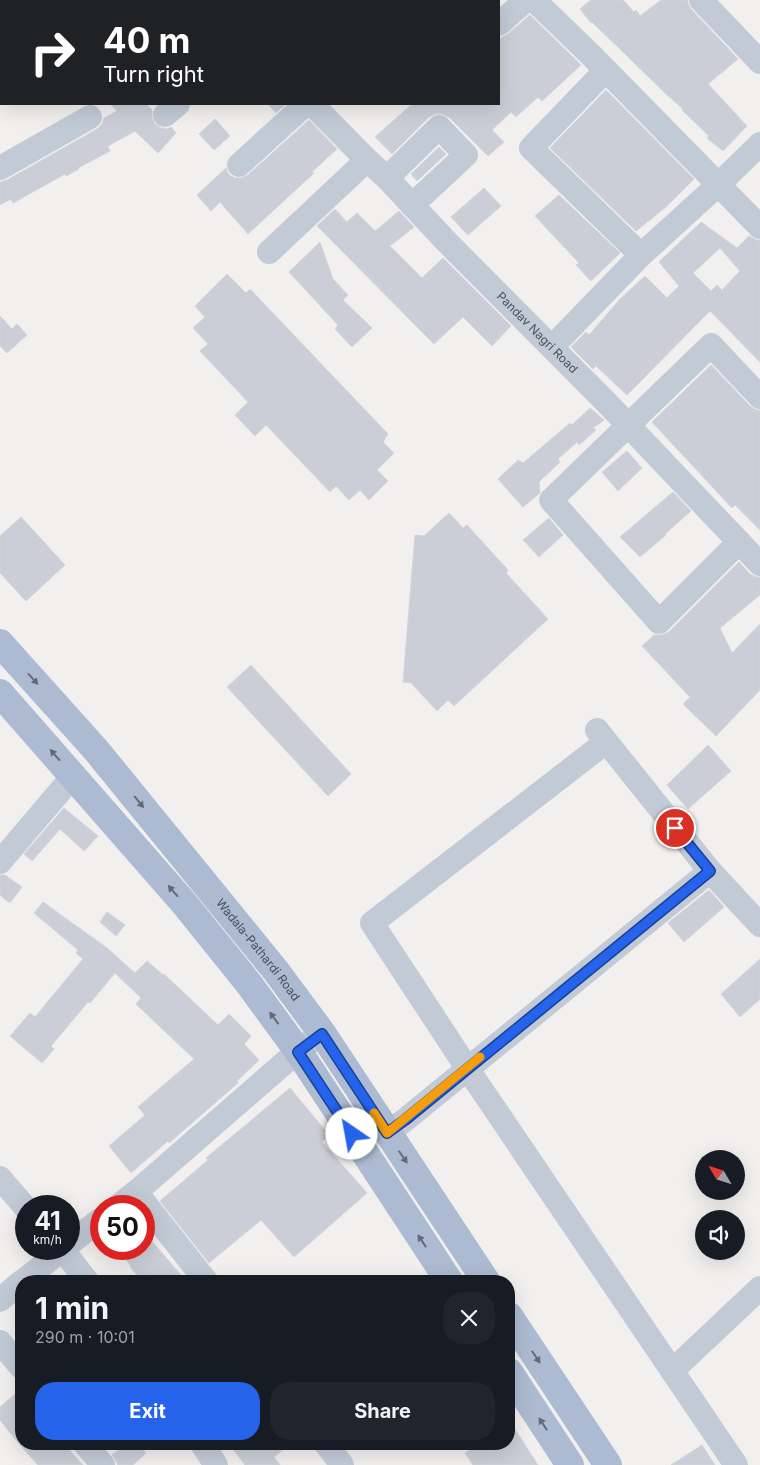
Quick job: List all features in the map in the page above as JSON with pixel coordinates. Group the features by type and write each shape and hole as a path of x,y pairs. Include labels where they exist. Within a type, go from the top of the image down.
{"main road":[{"name":"Wadala-Pathardi Road","path":"0,643 96,750 276,970 322,1034 482,1275"},
{"path":"0,693 183,902 249,984 298,1052 445,1275"},
{"path":"515,1325 608,1465"},
{"path":"515,1381 570,1465"}],"street":[{"path":"500,23 526,0"},
{"path":"534,0 719,184 760,228"},
{"path":"701,0 760,62"},
{"path":"605,71 531,148 641,255"},
{"path":"239,165 305,105"},
{"name":"Pandav Nagri Road","path":"313,105 387,178 629,426 760,564"},
{"path":"0,168 90,117"},
{"path":"387,178 439,127 466,155 412,205"},
{"path":"552,347 641,255 760,144"},
{"path":"269,252 367,160"},
{"path":"739,542 659,622 551,500 711,345 760,397"},
{"path":"736,1465 466,1068 372,923 601,735 710,871 760,925"},
{"path":"0,862 73,776"},
{"path":"387,1133 710,871"},
{"path":"132,1195 298,1052 322,1034"},
{"path":"0,1178 15,1195"},
{"path":"136,1192 201,1275"},
{"path":"80,1235 90,1228"},
{"path":"31,1275 49,1260"},
{"path":"71,1260 82,1275"},
{"path":"0,1300 15,1288"},
{"path":"672,1370 760,1288"},
{"path":"0,1342 15,1360"},
{"path":"90,1450 103,1465"},
{"path":"206,1450 216,1465"},
{"path":"331,1450 342,1465"}],"building":[{"path":"591,0 623,0 634,12 636,10 640,16 661,0 688,0 691,9 738,59 708,84 747,126 723,151 707,138 709,136 683,109 591,23 580,9"},
{"path":"530,15 581,65 542,101 538,97 516,117 511,112 492,130 504,142 488,156 449,117 442,114 435,114 429,117 392,154 375,137 411,105 500,105 500,38"},
{"path":"606,90 694,179 666,207 636,231 550,148"},
{"path":"111,105 147,105 152,110 152,118 155,124 161,128 167,129 171,127 176,133 158,153 135,131 108,146 110,151 79,169 66,176 65,174 13,203 11,199 0,205 0,182 7,180 97,129 102,124 104,118 117,111"},
{"path":"269,105 285,105 276,113"},
{"path":"215,119 230,136 214,150 199,134"},
{"path":"309,120 337,149 248,234 220,202 211,211 197,195 226,168 229,175 235,178 248,175"},
{"path":"439,147 446,154 417,181 411,174"},
{"path":"484,188 501,206 468,235 451,217"},
{"path":"559,195 620,253 591,281 576,265 579,263 535,216"},
{"path":"335,209 347,222 357,213 375,231 399,211 414,227 390,246 422,278 443,258 511,326 492,346 463,317 434,344 317,226"},
{"path":"701,222 737,248 749,236 760,240 760,362 710,311 627,395 596,366 593,369 571,347 586,332 589,335 620,299 645,276 667,298 679,286 659,262","holes":["720,248 740,271 722,290 717,285 711,291 693,273"]},
{"path":"320,242 333,279 348,295 343,300 372,328 352,347 335,329 338,325 289,272"},
{"path":"227,274 246,293 250,289 388,434 383,442 394,453 377,470 388,481 369,500 360,490 349,500 336,486 330,492 266,425 255,436 235,415 248,402 200,351 208,344 193,328 205,317 195,306"},
{"path":"0,316 12,329 17,324 27,335 7,353 0,346"},
{"path":"711,365 750,406 760,410 760,530 735,505 732,508 652,422"},
{"path":"590,408 604,420 593,428 596,430 579,445 577,442 558,459 560,462 539,482 540,493 523,507 498,479 518,460 523,463 570,423 572,425"},
{"path":"627,451 642,468 618,491 602,472"},
{"path":"673,492 691,511 640,557 620,537"},
{"path":"449,513 463,528 467,525 508,570 506,573 548,619 454,706 448,700 437,711 411,683 403,682 415,535 424,536"},
{"path":"21,517 65,565 26,601 0,573 0,536"},
{"path":"549,518 563,535 539,557 523,540"},
{"path":"739,562 750,574 760,577 760,595 720,628 732,653 760,624 760,690 716,736 683,704 690,697 642,646 654,635 662,635 669,632"},
{"path":"251,665 351,774 328,796 227,687"},
{"path":"708,745 731,771 688,809 667,785"},
{"path":"64,808 98,836 84,851 60,829 32,861 24,854"},
{"path":"0,875 5,875 22,887 10,903 0,895"},
{"path":"709,890 724,907 684,942 668,923"},
{"path":"43,902 107,948 135,973 147,961 164,974 218,1025 229,1014 251,1036 244,1044 259,1060 237,1081 238,1083 169,1143 168,1141 131,1173 109,1146 145,1115 138,1107 194,1059 136,1004 141,998 115,973 51,1046 54,1049 42,1063 10,1036 30,1013 35,1017 83,959 76,953 78,950 34,913"},
{"path":"107,912 125,925 116,936 100,922"},
{"path":"760,959 760,999 740,1017 721,994"},
{"path":"290,1088 329,1135 322,1142 367,1193 294,1257 261,1220 209,1263 160,1201 208,1160 206,1158"},
{"path":"155,1245 181,1275 137,1275 126,1260 155,1260"},
{"path":"15,1394 15,1439 0,1420 0,1407"},
{"path":"515,1429 538,1465 473,1465 465,1453 470,1450 515,1450"},
{"path":"702,1445 715,1465 671,1465"},
{"path":"24,1450 69,1450 83,1465 38,1465"},
{"path":"118,1450 143,1450 146,1453 133,1465 118,1465 112,1455"},
{"path":"234,1450 283,1450 274,1457 280,1465 245,1465"}],"slow traffic":[{"path":"374,1113 387,1133 480,1057"}],"route":[{"path":"352,1134 298,1052 322,1034 387,1133 710,871 675,828"}]}
